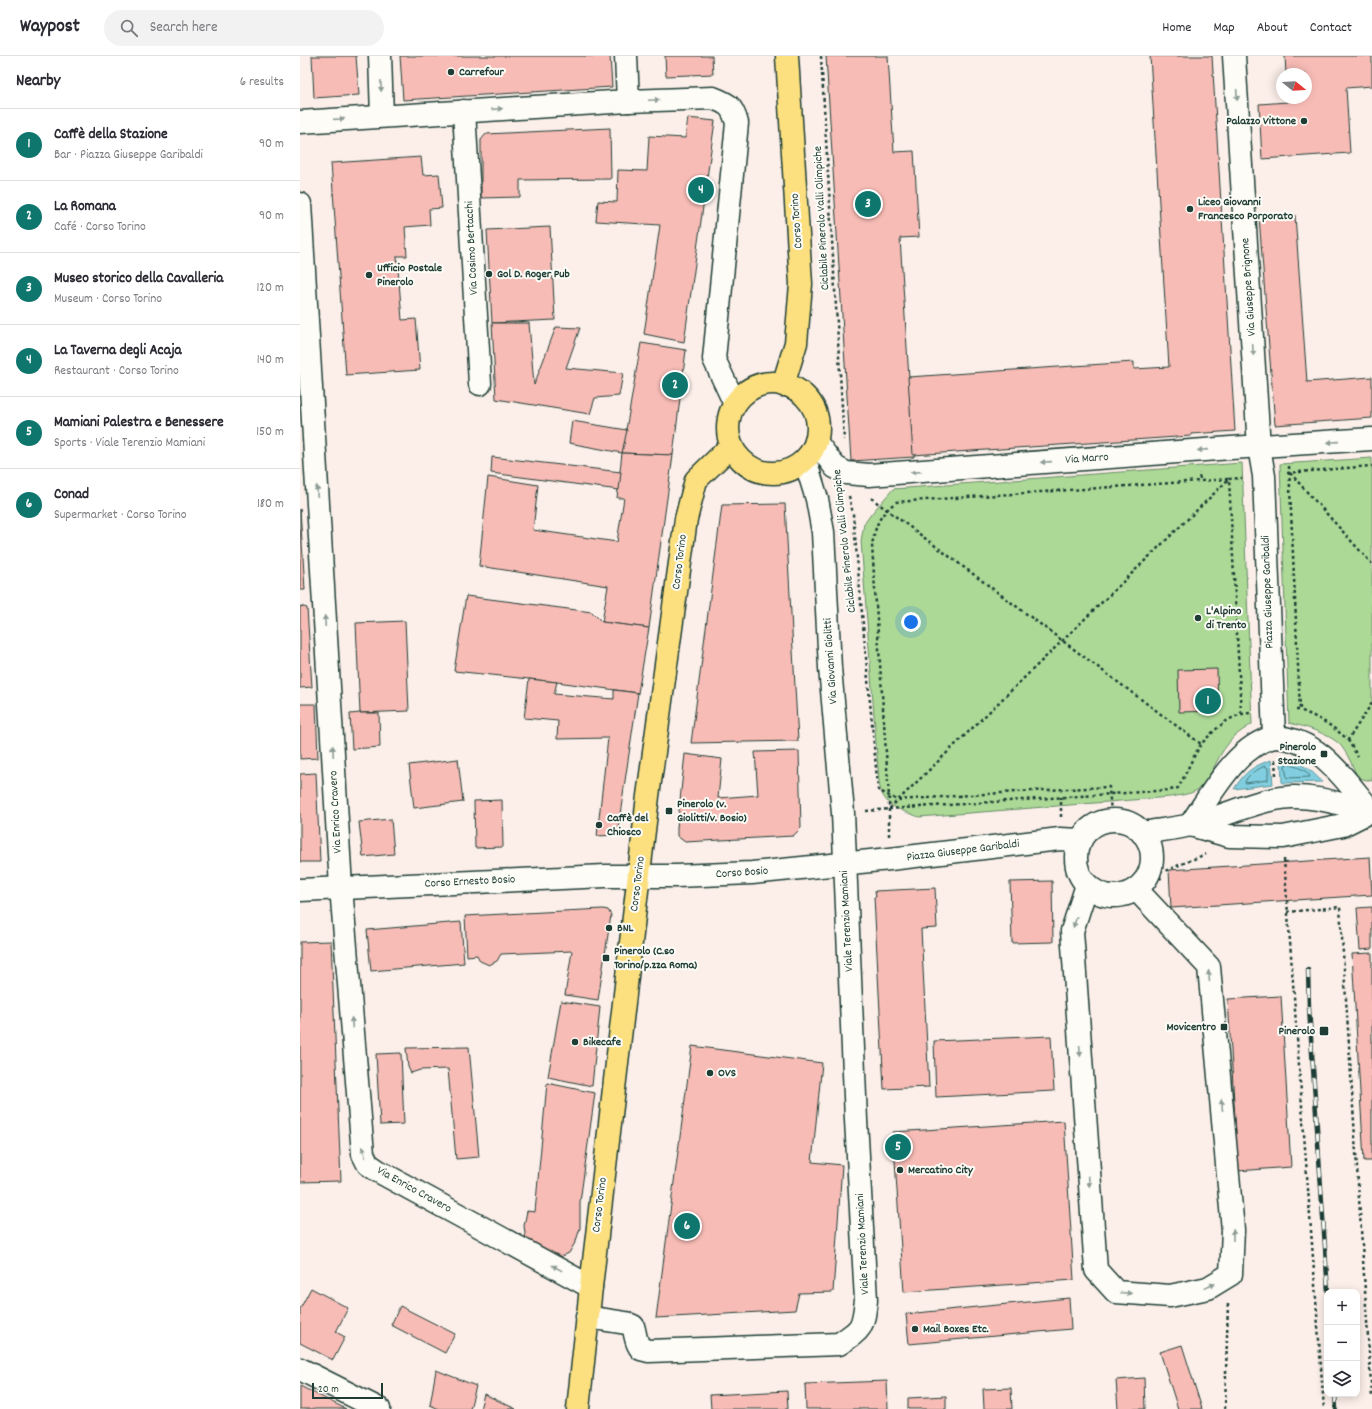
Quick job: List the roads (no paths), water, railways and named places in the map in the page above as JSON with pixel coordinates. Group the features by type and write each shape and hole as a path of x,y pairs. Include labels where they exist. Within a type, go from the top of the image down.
{"main road":[{"name":"Corso Torino","path":"783,384 796,343 801,284 787,56"},
{"path":"769,383 783,384 797,390 808,400 815,413 818,427 816,442 805,460 793,469 778,473 764,473 750,468 739,458 731,446 728,432 729,418 734,404 744,394 756,387 769,383"},
{"name":"Corso Torino","path":"578,1409 587,1318 649,788 686,519 696,480 731,446"}],"street":[{"path":"380,56 382,116"},
{"path":"626,56 628,101"},
{"name":"Via Giuseppe Brignone","path":"1234,56 1259,447"},
{"path":"300,122 628,101 713,98 725,102 731,107 737,123 714,359 734,404"},
{"name":"Via Cosimo Bertacchi","path":"464,112 480,384"},
{"name":"Via Enrico Cravero","path":"300,204 341,888 363,1154 368,1164 378,1171 591,1287"},
{"name":"Via Marro","path":"816,442 835,467 846,473 879,475 1197,450 1372,439"},
{"name":"Piazza Giuseppe Garibaldi","path":"1259,447 1264,476 1274,737"},
{"name":"Via Giovanni Giolitti","path":"805,460 817,499 823,532 830,668 843,813 845,864"},
{"path":"1190,825 1219,783 1242,754 1260,742 1274,737 1284,738 1306,745 1330,762 1372,811"},
{"path":"1142,832 1190,825 1262,802 1291,797 1306,797 1333,801 1372,811"},
{"path":"1190,825 1229,836 1283,837 1343,825 1372,811"},
{"path":"1109,820 1121,821 1133,825 1142,832 1149,843 1152,856 1150,868 1145,880 1136,889 1124,895 1113,896 1102,894 1087,885 1080,875 1076,864 1076,852 1081,840 1088,831 1098,824 1109,820"},
{"name":"Piazza Giuseppe Garibaldi","path":"845,864 1060,839 1081,840"},
{"name":"Corso Bosio","path":"639,876 752,873 845,864"},
{"name":"Viale Terenzio Mamiani","path":"587,1318 626,1323 633,1326 637,1343 641,1349 649,1351 839,1344 857,1332 864,1320 866,1300 845,864"},
{"name":"Corso Ernesto Bosio","path":"300,890 605,876 639,876"},
{"path":"1087,885 1072,931 1096,1270 1116,1292 1170,1296 1208,1288 1231,1274 1233,1230 1208,967 1136,889"},
{"path":"300,1369 379,1409"}],"water":[{"path":"1281,759 1304,766 1322,782 1282,783"},
{"path":"1271,760 1273,784 1234,789 1249,771 1258,765"}],"railway":[{"path":"1308,970 1309,1008 1328,1289"},
{"path":"1335,1397 1336,1409"}],"place":[{"name":"Carrefour","path":"451,72"},
{"name":"Palazzo Vittone","path":"1304,121"},
{"name":"La Taverna degli Acaja","path":"701,190"},
{"name":"Museo storico della Cavalleria","path":"868,204"},
{"name":"Liceo Giovanni Francesco Porporato","path":"1190,209"},
{"name":"Gol D. Roger Pub","path":"489,274"},
{"name":"Ufficio Postale Pinerolo","path":"369,275"},
{"name":"La Romana","path":"675,385"},
{"name":"L'Alpino di Trento","path":"1198,618"},
{"name":"Caffè della Stazione","path":"1208,701"},
{"name":"Pinerolo Stazione","path":"1324,754"},
{"name":"Pinerolo (v. Giolitti/v. Bosio)","path":"669,811"},
{"name":"Caffè del Chiosco","path":"599,825"},
{"name":"BNL","path":"609,928"},
{"name":"Pinerolo (C.so Torino/p.zza Roma)","path":"606,958"},
{"name":"Movicentro","path":"1224,1027"},
{"name":"Pinerolo","path":"1324,1031"},
{"name":"Bikecafe","path":"575,1042"},
{"name":"OVS","path":"710,1073"},
{"name":"Mamiani Palestra e Benessere","path":"898,1147"},
{"name":"Mercatino City","path":"900,1170"},
{"name":"Conad","path":"687,1226"},
{"name":"Mail Boxes Etc.","path":"915,1329"}]}
